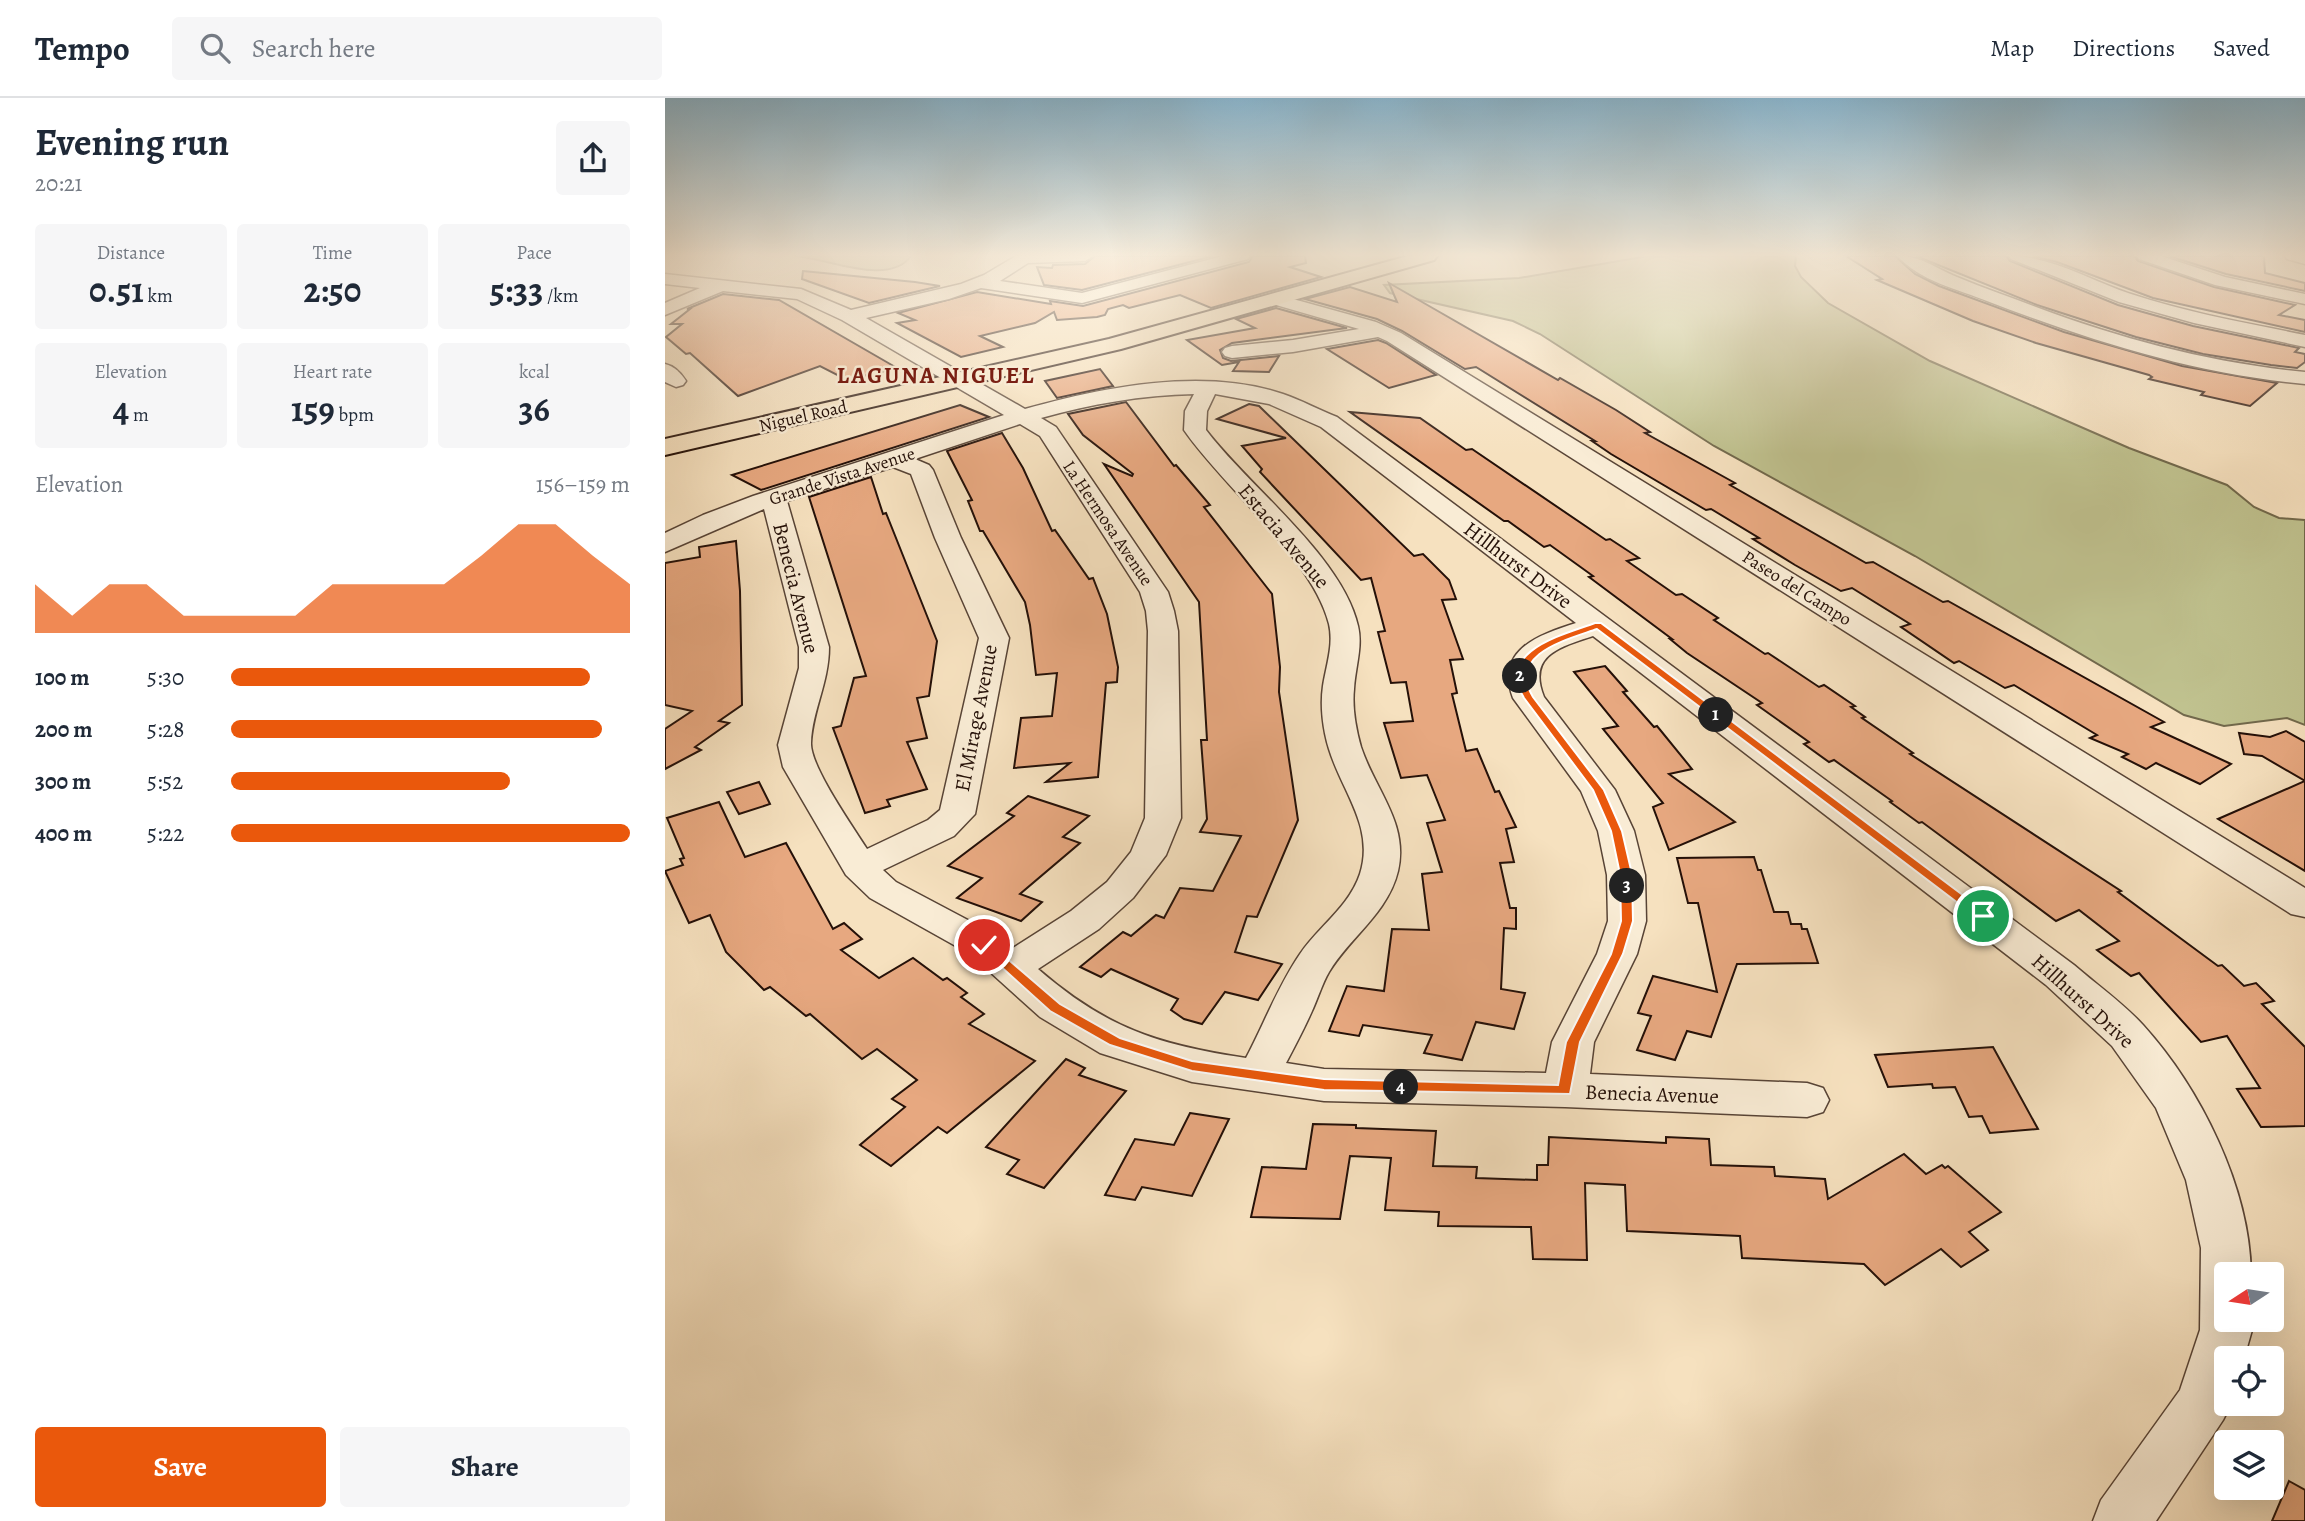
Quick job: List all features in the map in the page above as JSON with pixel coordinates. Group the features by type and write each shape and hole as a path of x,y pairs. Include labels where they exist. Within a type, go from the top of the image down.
{"main road":[{"name":"Niguel Road","path":"665,447 954,377 1161,322"},
{"name":"Niguel Road","path":"665,438 1113,344 1191,322"}],"street":[{"name":"La Hermosa Avenue","path":"860,322 1048,432 1154,592 1160,611 1163,631 1163,818 1148,855 1120,890 1084,920 1011,968"},
{"name":"Paseo del Campo","path":"1354,322 1383,331 2305,905"},
{"path":"2062,322 2208,365 2305,378"},
{"path":"2219,322 2305,341"},
{"path":"1233,352 1293,346 1383,331"},
{"name":"Hillhurst Drive","path":"1023,417 1089,398 1126,392 1208,388 1280,399 1309,409 2060,975 2127,1035 2176,1101 2210,1180 2226,1248 2226,1330 2204,1402 2122,1521"},
{"name":"Estacia Avenue","path":"1208,388 1196,411 1195,430 1314,569 1338,604 1344,624 1345,646 1338,692 1340,727 1356,778 1378,817 1382,842 1379,872 1372,888 1348,924 1314,965 1258,1076"},
{"name":"Grande Vista Avenue","path":"665,544 715,518 1023,417"},
{"name":"El Mirage Avenue","path":"859,867 941,828 957,814 989,673 994,638 948,538 921,470 894,459"},
{"name":"Benecia Avenue","path":"774,499 814,646 814,668 794,745 800,767 859,867 883,890 984,945 1055,1007 1115,1042 1192,1066 1324,1085 1565,1090 1807,1100"},
{"path":"1565,1090 1573,1042 1617,954 1627,921 1626,874 1616,831 1598,790 1529,698 1521,685 1520,672 1527,660 1551,642 1598,625"}],"green space":[{"path":"1516,322 1862,322 1930,361 2129,448 2227,485 2254,507 2279,518 2305,520 2305,725 2287,718 2224,726 2184,715 1915,556 1714,446 1540,334"}],"building":[{"path":"818,322 897,368 847,380 820,366 738,396 690,353 686,354 666,337 682,324 671,324"},
{"path":"1036,322 980,336 1003,347 961,357 897,323"},
{"path":"1243,322 1327,322 1347,328 1232,343 1220,350 1223,358 1231,361 1279,356 1269,372 1233,371 1239,362 1222,365 1187,340 1255,328"},
{"path":"1384,322 1458,322 1616,410 1650,432 1645,433 1735,483 1730,485 1866,563 1873,562 1943,602 1948,601 2164,722 2151,727 2231,764 2200,784 2156,763 2146,769 2122,757 2128,754 2090,738 2097,735 2014,685 2005,688 1959,661 1954,663 1901,627 1910,624 1852,588 1841,591 1795,565 1753,539 1759,538 1611,454 1592,441 1595,441 1476,367 1465,369"},
{"path":"1977,322 2038,322 2182,366 2277,383 2250,406 2201,395 2204,392 2149,379 2152,377 2149,375 2036,343"},
{"path":"2091,322 2180,322 2299,348 2295,352 2305,354 2305,362 2297,368 2271,365 2203,354"},
{"path":"2262,322 2305,322 2305,332"},
{"path":"1378,340 1436,375 1389,388 1327,349"},
{"path":"1100,369 1113,386 1057,398 1045,381"},
{"path":"1126,402 1174,466 1176,465 1210,505 1204,507 1272,594 1280,667 1279,692 1298,820 1257,917 1247,916 1235,952 1282,964 1258,1000 1225,992 1202,1024 1184,1019 1171,1010 1178,999 1111,969 1101,977 1080,967 1123,932 1131,936 1156,915 1164,918 1180,888 1213,891 1241,836 1200,832 1207,819 1201,740 1207,740 1199,602 1104,464 1132,476 1133,474 1083,435 1068,414"},
{"path":"1249,404 1259,406 1414,556 1423,554 1449,580 1456,599 1442,600 1463,659 1450,660 1457,693 1452,694 1466,751 1477,749 1495,792 1499,791 1516,827 1506,829 1514,862 1500,863 1510,908 1516,908 1516,929 1504,928 1501,989 1525,993 1514,1029 1476,1022 1462,1060 1424,1053 1432,1035 1363,1025 1359,1036 1329,1031 1347,986 1384,991 1392,929 1429,930 1422,874 1442,872 1427,823 1445,820 1427,775 1401,778 1384,723 1413,721 1406,682 1391,683 1378,632 1385,631 1371,578 1361,580 1260,472 1262,469 1242,446 1286,438 1217,419"},
{"path":"960,405 989,417 761,490 732,475"},
{"path":"1350,412 1420,418 1466,450 1472,449 1606,540 1610,539 1639,558 1627,561 1676,595 1682,594 1718,618 1714,620 1819,687 1824,685 1855,706 1851,707 1865,717 1862,718 1913,753 1910,754 2121,891 2118,892 2218,966 2222,965 2244,986 2256,983 2274,1001 2262,1004 2305,1047 2305,1126 2261,1127 2237,1089 2260,1088 2227,1036 2201,1042 2139,973 2131,976 2097,950 2119,941 2079,910 2056,921 1834,760 1829,762 1804,744 1809,742 1757,705 1762,703 1687,653 1589,577 1593,576 1550,545 1544,547 1508,521 1504,521"},
{"path":"1002,433 1023,468 1052,531 1055,530 1089,579 1093,578 1107,614 1118,667 1117,682 1106,683 1098,777 1046,782 1070,763 1014,768 1021,718 1052,716 1057,673 1036,675 1025,602 983,531 980,531 968,501 972,500 947,451"},
{"path":"871,477 883,514 886,513 937,641 929,696 917,698 927,738 907,742 927,789 887,800 890,806 865,813 833,728 841,726 854,678 866,676 809,497"},
{"path":"736,541 740,591 742,705 719,721 729,723 695,747 701,750 665,769 665,729 692,711 665,705 665,563 700,557 699,547"},
{"path":"1605,666 1627,691 1623,692 1654,727 1657,726 1692,769 1669,774 1735,822 1669,850 1653,807 1663,803 1603,729 1618,726 1574,672"},
{"path":"2286,731 2305,742 2305,781 2262,756 2244,754 2239,733 2270,737"},
{"path":"2305,781 2305,871 2218,819"},
{"path":"759,782 770,804 739,814 727,792"},
{"path":"1028,796 1089,816 1063,837 1080,843 1020,894 1042,902 1021,921 957,898 982,878 948,866 1014,816 1007,813"},
{"path":"719,802 745,857 786,843 833,929 844,923 862,939 841,950 879,978 913,958 943,980 947,978 967,993 961,997 984,1014 969,1024 1035,1061 947,1133 938,1127 891,1166 860,1145 905,1107 892,1099 917,1080 877,1049 862,1059 810,1014 806,1016 770,987 764,990 726,952 710,915 689,923 665,871 683,865 680,859 684,858 667,818"},
{"path":"1754,857 1758,870 1761,870 1774,912 1788,912 1791,924 1801,924 1802,929 1807,929 1818,963 1737,964 1711,1037 1687,1031 1675,1060 1637,1050 1651,1016 1638,1013 1653,976 1717,992 1698,903 1688,903 1677,858"},
{"path":"1993,1047 2038,1129 1990,1133 1982,1116 1969,1117 1955,1087 1933,1088 1932,1084 1888,1087 1875,1055"},
{"path":"1066,1059 1085,1068 1079,1075 1126,1091 1044,1188 1007,1174 1019,1160 986,1147"},
{"path":"1190,1113 1229,1119 1192,1196 1142,1187 1135,1200 1105,1195 1135,1139 1174,1145"},
{"path":"1313,1124 1436,1131 1433,1166 1477,1167 1476,1178 1537,1180 1537,1165 1548,1165 1549,1137 1666,1143 1666,1137 1709,1139 1711,1165 1774,1167 1775,1176 1825,1179 1828,1199 1904,1154 1926,1174 1942,1165 1945,1168 1948,1166 2001,1212 1969,1232 1988,1250 1961,1267 1941,1249 1885,1285 1864,1264 1742,1258 1740,1236 1627,1231 1625,1185 1585,1183 1587,1260 1533,1259 1531,1227 1438,1226 1439,1212 1385,1210 1391,1158 1350,1156 1340,1219 1251,1217 1262,1167 1306,1169"},
{"path":"2289,1481 2305,1490 2305,1521 2272,1521 2281,1500 2284,1500"}],"district":[{"name":"LAGUNA NIGUEL","path":"936,375"}],"route":[{"path":"984,945 1055,1007 1115,1042 1192,1066 1324,1085 1565,1090 1573,1042 1617,954 1627,921 1626,874 1616,831 1598,790 1529,698 1521,685 1520,672 1527,660 1551,642 1598,625 1983,916"}]}
